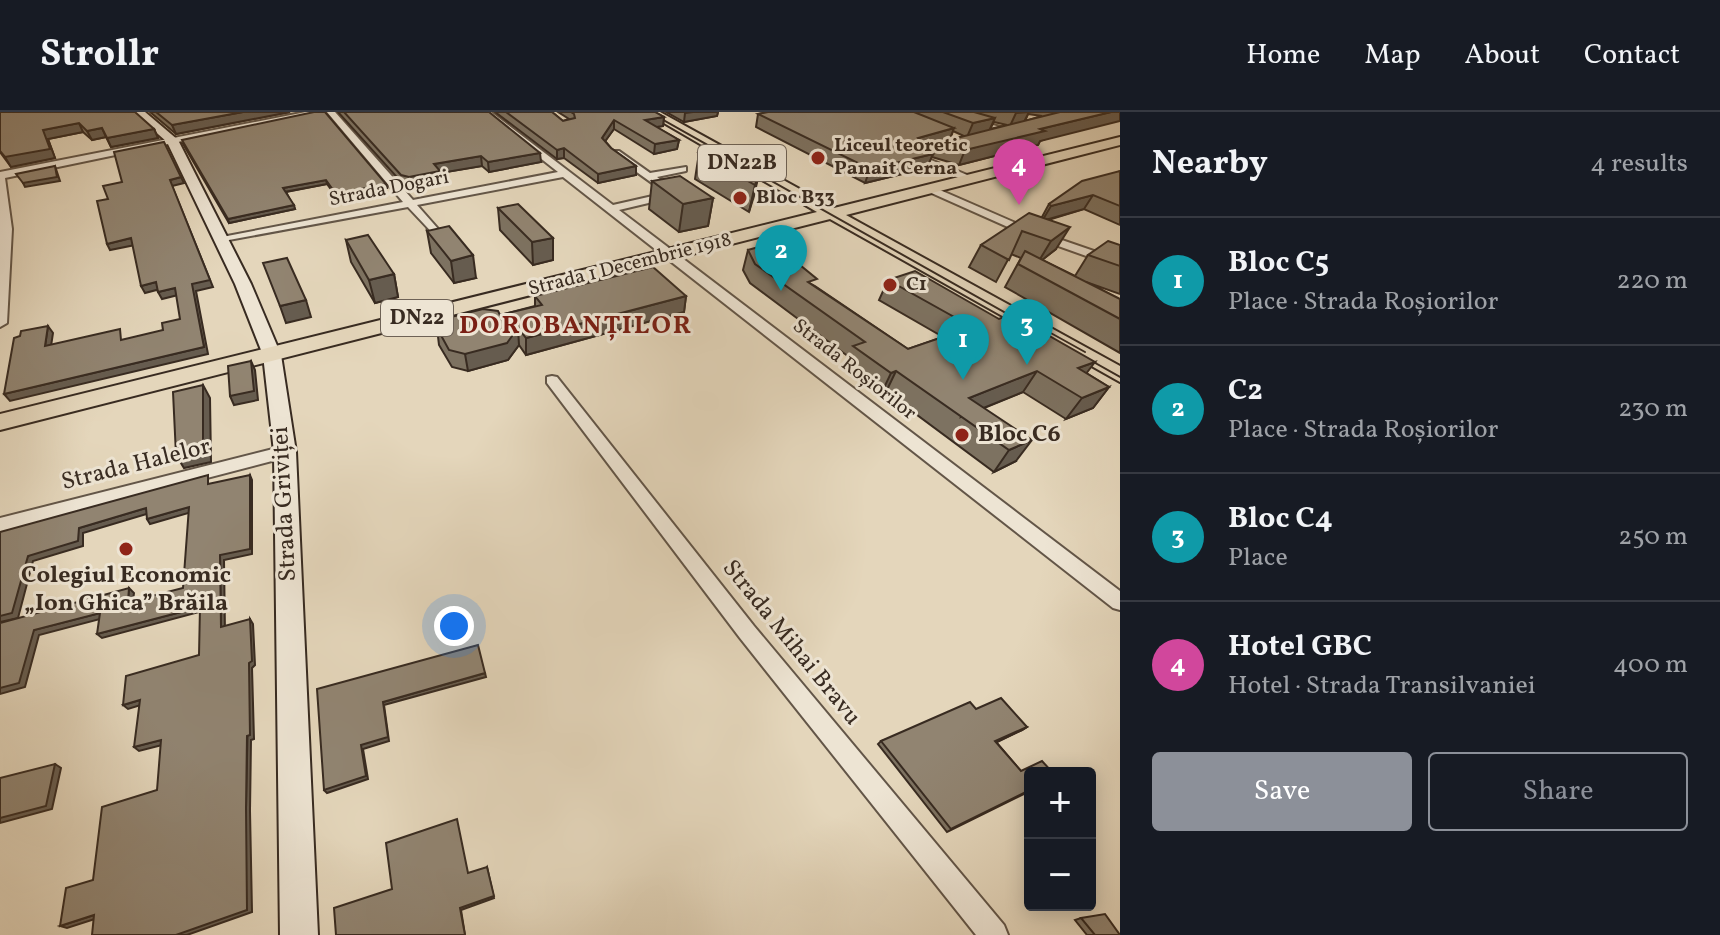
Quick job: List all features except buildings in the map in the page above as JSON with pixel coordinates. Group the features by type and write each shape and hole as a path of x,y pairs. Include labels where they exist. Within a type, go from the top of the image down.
{"main road":[{"name":"Strada Griviței","path":"138,112 172,140 222,240 272,355 285,452 299,935"},
{"name":"DN22B","path":"651,112 1120,375"},
{"name":"Strada 1 Decembrie 1918","path":"0,422 1120,141"}],"street":[{"path":"0,323 7,229 0,176 318,112"},
{"path":"331,112 441,239"},
{"path":"935,112 1011,131"},
{"path":"488,114 503,114"},
{"name":"Strada Roșiorilor","path":"488,114 1120,602"},
{"path":"981,138 1021,129"},
{"path":"953,137 966,142 920,154 928,162 969,179"},
{"path":"609,209 674,194 615,153"},
{"path":"649,176 683,169"},
{"name":"Strada Dogari","path":"222,240 562,174"},
{"path":"930,189 1023,230 1120,264"},
{"name":"Strada Mihai Bravu","path":"552,380 747,632 994,935"},
{"name":"Strada Halelor","path":"0,525 285,452"}],"tram line":[{"path":"649,112 1029,326"},
{"path":"1022,317 1085,352"},
{"path":"1074,351 1120,377"}],"place":[{"name":"Liceul teoretic Panait Cerna","path":"818,158"},
{"name":"Bloc B33","path":"740,198"},
{"name":"Hotel GBC","path":"1019,205"},
{"name":"C1","path":"890,285"},
{"name":"C2","path":"781,291"},
{"name":"Bloc C4","path":"1027,365"},
{"name":"Bloc C5","path":"963,380"},
{"name":"Bloc C6","path":"962,435"},
{"name":"Colegiul Economic „Ion Ghica” Brăila","path":"126,549"}],"district":[{"name":"DOROBANȚILOR","path":"576,326"}]}
